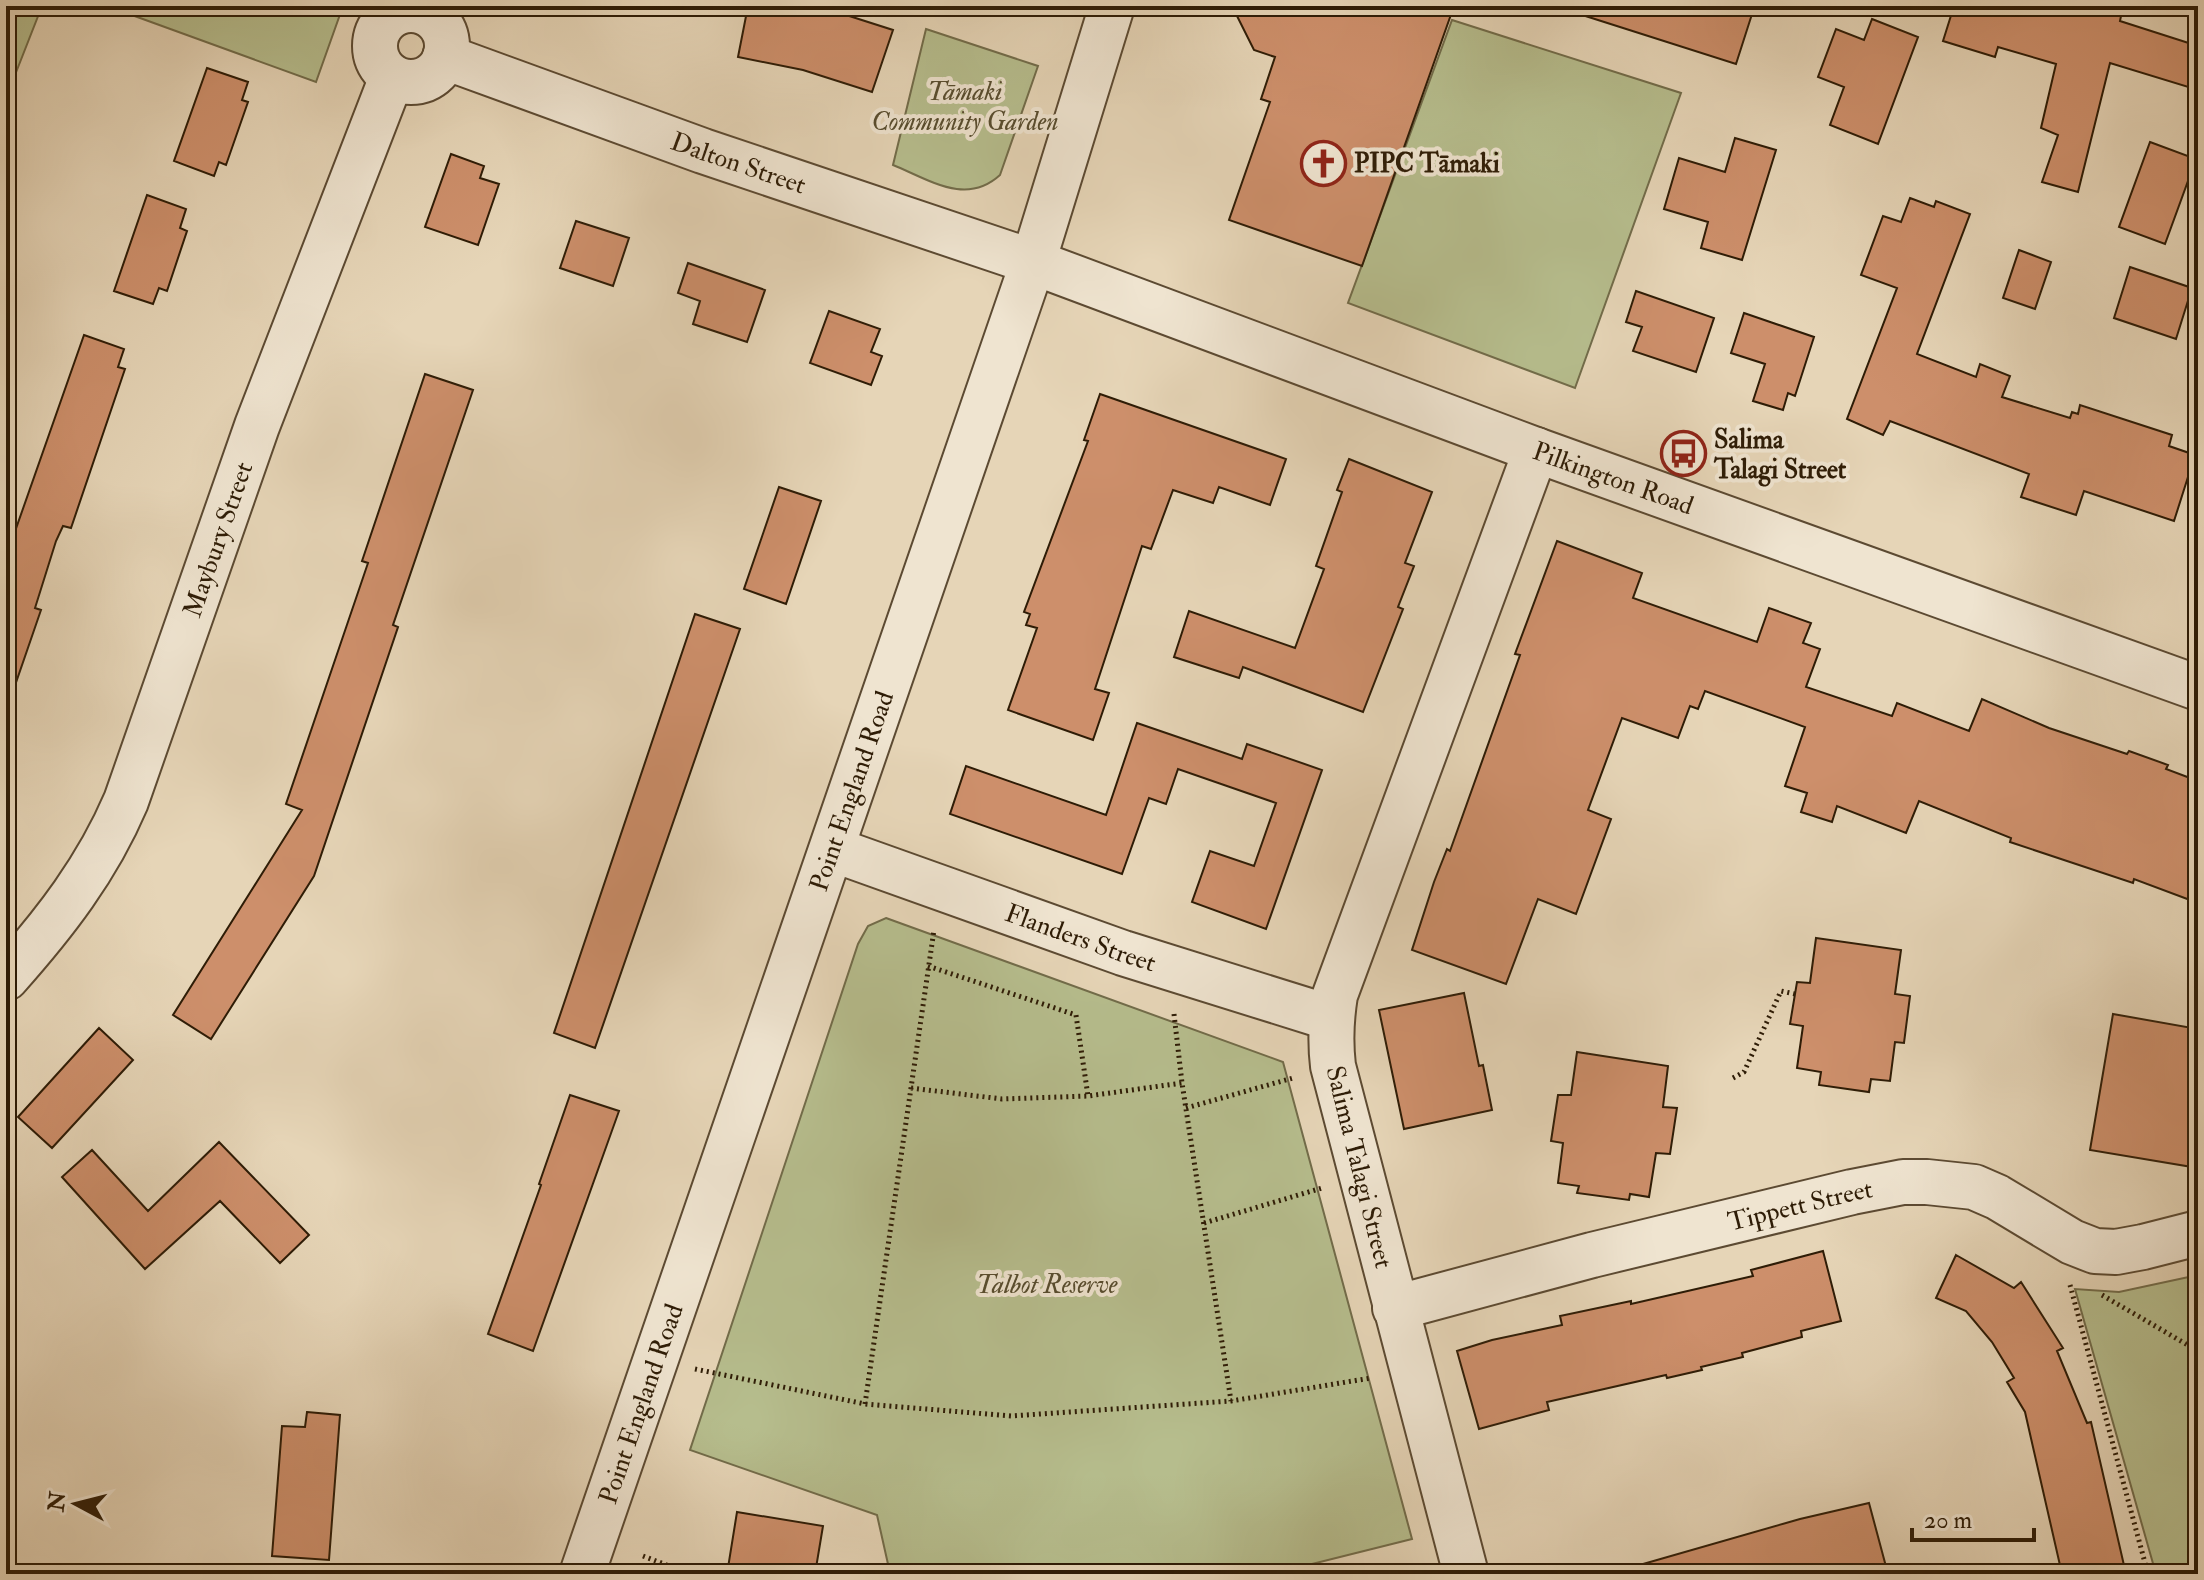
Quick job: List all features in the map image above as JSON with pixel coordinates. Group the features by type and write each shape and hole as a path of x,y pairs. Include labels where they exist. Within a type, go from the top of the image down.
{"street":[{"name":"Point England Road","path":"582,1574 1033,262 1112,6"},
{"path":"418,8 442,28 446,38 445,57 433,75 413,83 392,77 383,69 377,58 377,33 384,22 394,15 418,8"},
{"name":"Dalton Street","path":"445,57 703,151 1033,262"},
{"name":"Maybury Street","path":"6,978 70,902 99,858 126,801 257,426 392,77"},
{"name":"Pilkington Road","path":"1033,262 1536,450 2198,688"},
{"name":"Salima Talagi Street","path":"1466,1574 1333,1066 1331,1018 1335,995 1536,450"},
{"name":"Flanders Street","path":"832,849 1123,953 1331,1018"},
{"name":"Tippett Street","path":"1395,1308 1592,1255 1903,1182 1974,1187 1997,1197 2072,1242 2095,1251 2116,1252 2198,1233"}],"path":[{"path":"865,1404 935,926"},
{"path":"928,966 1076,1015 1088,1096"},
{"path":"1733,1078 1744,1072 1781,991 1795,994"},
{"path":"1174,1012 1231,1401"},
{"path":"1186,1108 1297,1077"},
{"path":"911,1088 1002,1099 1088,1096 1182,1083"},
{"path":"1204,1223 1328,1186"},
{"path":"2068,1278 2148,1574"},
{"path":"2101,1294 2198,1353 2192,1385 2194,1423 2198,1433"},
{"path":"689,1368 865,1404 1011,1416 1231,1401 1379,1377"},
{"path":"643,1556 690,1574"}],"green space":[{"path":"6,6 42,6 6,98"},
{"path":"107,6 343,6 316,82"},
{"path":"1452,20 1681,93 1575,388 1348,303"},
{"name":"Tāmaki Community Garden","path":"926,29 1038,66 1000,175 974,189 934,183 893,165"},
{"name":"Talbot Reserve","path":"886,918 1283,1062 1412,1539 1272,1574 950,1574 888,1564 877,1515 690,1450 858,944 868,926"},
{"path":"2198,1275 2198,1574 2156,1574 2075,1289 2119,1292"}],"building":[{"path":"748,6 818,6 893,30 872,92 803,70 738,57"},
{"name":"PIPC Tāmaki","path":"1232,6 1454,6 1362,266 1229,220 1270,102 1261,99 1275,57 1254,50"},
{"path":"1577,6 1736,6 1753,11 1736,64 1576,13"},
{"path":"1954,6 2123,6 2120,21 2198,46 2198,90 2110,63 2078,192 2042,182 2058,135 2041,128 2056,64 1998,47 1995,57 1943,41"},
{"path":"1872,19 1918,37 1878,144 1830,125 1844,87 1818,77 1836,29 1864,40"},
{"path":"207,68 248,82 242,100 248,102 226,165 219,162 214,176 174,161"},
{"path":"1735,138 1776,150 1742,260 1701,248 1708,222 1664,209 1679,158 1725,172"},
{"path":"2150,142 2196,159 2165,244 2119,227"},
{"path":"451,154 484,166 480,178 499,184 478,245 425,227"},
{"path":"147,195 186,209 180,228 187,231 167,291 159,288 153,304 114,291"},
{"path":"1910,198 1934,207 1936,201 1970,214 1917,354 1976,377 1980,364 2010,376 2002,397 2070,418 2072,412 2078,414 2080,405 2172,435 2169,446 2195,455 2174,521 2084,491 2076,515 2021,497 2029,474 1890,421 1883,435 1847,419 1897,288 1861,275 1883,216 1901,222"},
{"path":"576,221 629,238 613,286 560,268"},
{"path":"2019,250 2051,262 2035,309 2003,298"},
{"path":"688,263 765,290 747,342 693,324 700,301 678,293"},
{"path":"2130,267 2192,288 2176,339 2114,318"},
{"path":"1636,291 1714,318 1696,372 1633,351 1642,327 1626,322"},
{"path":"829,311 880,329 871,352 882,356 871,385 810,363"},
{"path":"1744,313 1814,337 1795,396 1788,393 1783,410 1753,401 1765,364 1731,353"},
{"path":"84,335 124,349 118,367 125,369 71,528 63,526 56,541 35,608 41,610 11,697 6,696 6,557"},
{"path":"425,374 473,390 393,625 398,627 314,876 211,1039 173,1015 302,810 286,804 368,563 362,561"},
{"path":"1100,394 1286,459 1270,505 1219,487 1213,503 1173,490 1151,549 1142,546 1095,689 1109,693 1093,740 1008,710 1037,628 1026,625 1030,614 1024,612 1088,441 1084,440"},
{"path":"1349,459 1432,492 1405,563 1414,566 1398,607 1403,609 1363,712 1243,667 1239,678 1174,657 1189,611 1295,648 1324,569 1316,566 1342,492 1337,490"},
{"path":"779,487 821,501 786,604 744,589"},
{"path":"1557,541 1642,573 1633,598 1757,642 1769,608 1811,623 1803,643 1820,649 1806,687 1892,716 1897,703 1969,731 1982,699 2049,728 2168,765 2166,769 2198,781 2198,903 2134,879 2133,883 2010,842 2011,838 1919,801 1906,833 1837,806 1832,822 1801,812 1807,793 1785,786 1805,727 1705,691 1698,709 1690,706 1678,738 1622,718 1588,810 1611,819 1576,914 1538,899 1506,984 1412,950 1434,882 1447,849 1450,851 1520,655 1515,654"},
{"path":"695,614 740,629 595,1048 554,1033"},
{"path":"1137,723 1242,759 1247,744 1322,770 1266,929 1192,902 1210,851 1254,866 1276,803 1178,769 1166,804 1149,798 1122,874 950,814 966,766 1106,815"},
{"path":"1816,938 1901,950 1895,994 1910,996 1904,1043 1895,1042 1890,1081 1871,1079 1869,1092 1819,1085 1821,1072 1797,1068 1803,1026 1790,1024 1797,982 1810,983"},
{"path":"1464,993 1479,1066 1483,1065 1492,1110 1404,1129 1379,1010"},
{"path":"2113,1014 2198,1029 2198,1168 2090,1150"},
{"path":"99,1028 133,1060 52,1148 18,1117"},
{"path":"1577,1052 1668,1066 1663,1107 1677,1108 1670,1154 1656,1153 1649,1197 1630,1194 1629,1200 1577,1193 1579,1186 1558,1183 1563,1143 1551,1141 1558,1095 1571,1095"},
{"path":"570,1095 619,1111 533,1351 488,1334"},
{"path":"219,1142 309,1235 280,1263 220,1201 145,1269 62,1177 92,1150 148,1211"},
{"path":"1823,1251 1841,1321 1801,1331 1802,1337 1742,1353 1743,1357 1701,1367 1702,1370 1547,1402 1549,1410 1479,1429 1457,1351 1562,1325 1560,1316 1631,1301 1631,1304 1753,1276 1751,1270"},
{"path":"1956,1255 2014,1288 2021,1282 2063,1348 2057,1351 2087,1423 2091,1422 2126,1574 2062,1574 2025,1412 2007,1382 2014,1378 1992,1342 1966,1311 1936,1298"},
{"path":"307,1412 340,1415 329,1560 272,1556 282,1426 305,1427"},
{"path":"1869,1503 1888,1574 1644,1574 1643,1564 1800,1519"},
{"path":"737,1512 823,1526 815,1574 727,1574"}],"place":[{"name":"PIPC Tāmaki","path":"1323,163"},
{"name":"Salima Talagi Street","path":"1683,454"}]}
